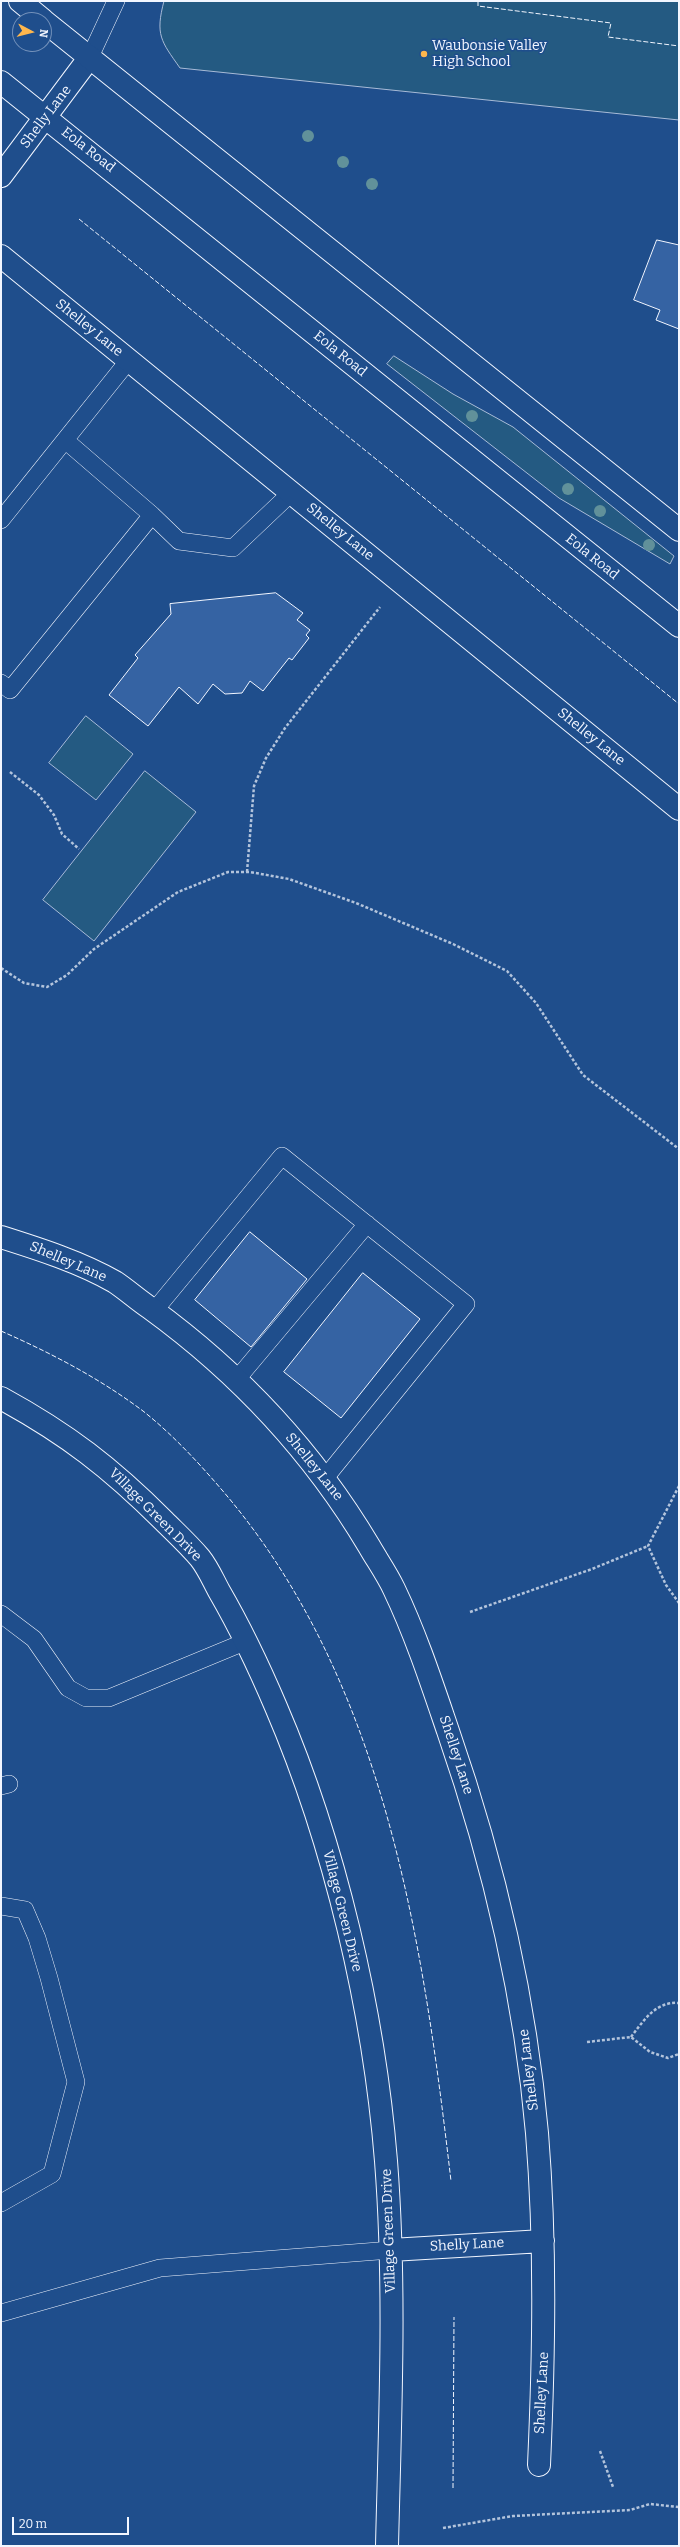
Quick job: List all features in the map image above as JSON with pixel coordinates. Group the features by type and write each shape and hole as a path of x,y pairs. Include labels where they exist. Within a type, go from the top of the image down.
{"street":[{"path":"20,1 34,12"},
{"path":"52,26 679,530"},
{"name":"Shelly Lane","path":"1,176 90,57"},
{"name":"Eola Road","path":"1,82 679,626"},
{"name":"Shelley Lane","path":"1,256 679,809"},
{"name":"Shelley Lane","path":"1,1237 45,1251 114,1282 184,1332 236,1380 297,1442 342,1501 394,1588 433,1685 471,1798 497,1892 522,2010 536,2132 543,2241 544,2348 539,2465"},
{"name":"Village Green Drive","path":"1,1398 48,1424 89,1452 131,1488 201,1559 248,1641 288,1734 326,1844 346,1921 373,2052 386,2158 391,2250 392,2332 387,2546"},
{"name":"Shelly Lane","path":"391,2250 543,2241"}],"lane":[{"path":"90,57 116,1"},
{"path":"1,520 129,360"},
{"path":"65,440 180,541 233,548 291,493"},
{"path":"1,683 10,690 152,515"},
{"path":"154,1311 282,1156 466,1304 325,1478"},
{"path":"236,1380 367,1224"},
{"path":"1,1614 34,1639 68,1688 86,1698 109,1698 248,1641"},
{"path":"1,1906 25,1910 37,1938 76,2082 52,2174 1,2203"},
{"path":"1,2314 160,2268 391,2250"}],"path":[{"path":"247,872 254,786 266,758 284,728 400,582"},
{"path":"10,772 39,795 54,815 62,834 79,849"},
{"path":"1,968 24,983 47,987 67,975 94,949 178,892 228,872 247,872 289,880 356,903 453,944 507,971 536,1003 583,1075 679,1149"},
{"path":"470,1612 592,1569 648,1546 679,1486"},
{"path":"648,1546 666,1585 679,1603"},
{"path":"631,2037 658,2006 670,2002 679,2003"},
{"path":"587,2042 631,2037 656,2054 668,2058 679,2054"},
{"path":"600,2451 613,2487"},
{"path":"443,2528 513,2516 630,2510 650,2504 679,2508"}],"shaded area":[{"name":"Waubonsie Valley High School","path":"164,1 679,1 679,120 180,68 164,44 160,30 161,13"},
{"path":"394,356 453,394 513,427 674,556 670,564 559,498 387,364"},
{"path":"86,716 133,754 96,800 49,763"},
{"path":"145,771 196,812 94,941 43,900"}],"building":[{"path":"657,240 679,245 679,329 656,320 660,310 634,300"},
{"path":"276,593 303,613 297,620 310,630 306,635 309,638 292,660 289,658 263,691 250,681 242,693 225,694 213,684 198,704 179,687 148,726 109,695 138,658 135,655 171,614 170,604"},
{"path":"250,1232 307,1279 251,1347 195,1300"},
{"path":"363,1273 420,1319 341,1418 284,1372"}],"fence":[{"path":"478,1 478,6 611,23 608,37 679,46"},
{"path":"79,219 679,704"},
{"path":"1,1331 56,1357 92,1377 143,1411 174,1439 222,1490 277,1564 323,1644 359,1729 387,1817 409,1907 426,1998 440,2090 451,2181"},
{"path":"453,2488 454,2317"}],"place":[{"name":"Waubonsie Valley High School","path":"424,54"}]}
